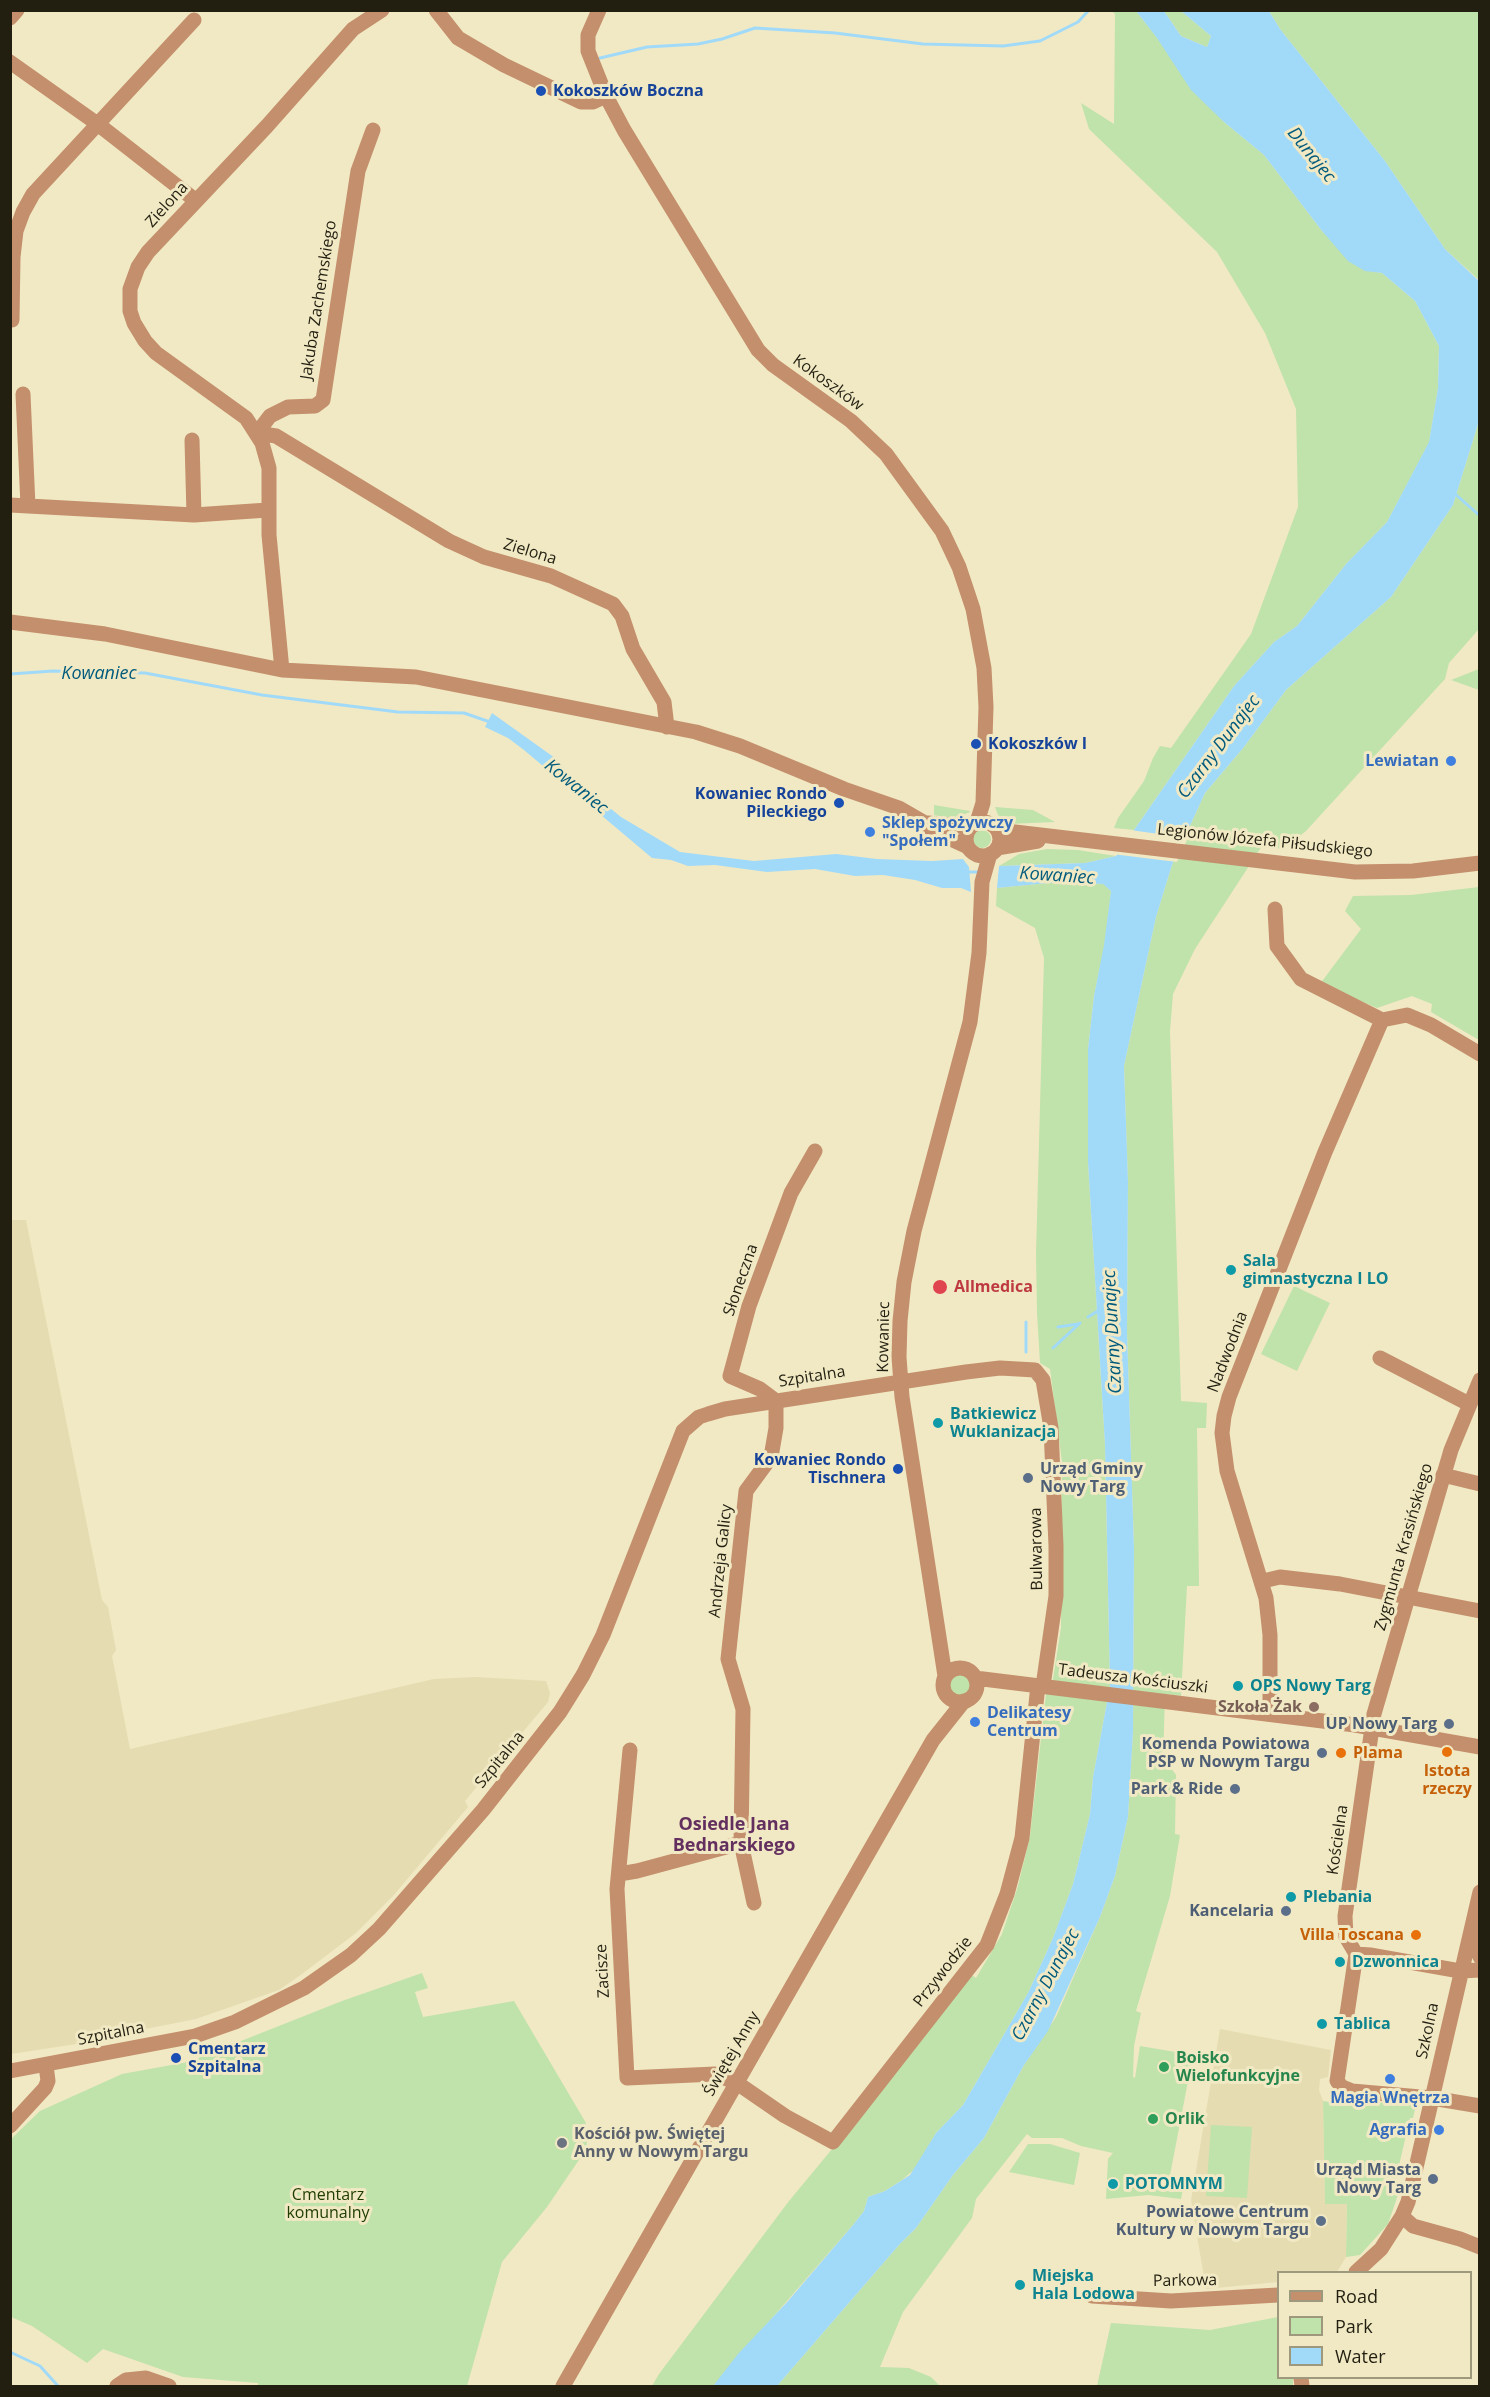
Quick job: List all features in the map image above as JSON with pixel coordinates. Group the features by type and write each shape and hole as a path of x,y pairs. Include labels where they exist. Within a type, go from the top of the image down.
{"street":[{"path":"10,18 17,10"},
{"name":"Zielona","path":"282,670 268,510 267,454 257,433 246,418 156,353 139,333 130,311 130,289 142,260 195,200 267,126 353,29 382,10"},
{"path":"436,10 458,38 504,65 581,102 593,102 606,96"},
{"name":"Kokoszków","path":"599,10 588,35 588,51 606,96 624,130 758,350 772,365 870,437 910,484 942,531 967,589 983,657 986,708 984,826"},
{"path":"12,320 13,256 16,231 33,194 194,20"},
{"path":"10,62 99,125 195,200"},
{"name":"Jakuba Zachemskiego","path":"257,433 270,416 288,407 315,406 322,400 358,171 373,130"},
{"path":"24,394 28,506"},
{"name":"Zielona","path":"257,433 276,436 449,542 484,557 551,576 613,604 622,616 633,649 664,702 667,727"},
{"path":"192,440 194,515"},
{"path":"10,505 194,515 268,510"},
{"path":"10,622 105,634 282,670 416,677 696,732 740,746 844,789 899,808 925,823 933,831 981,856 994,851 1000,839 984,826 925,823"},
{"path":"970,850 966,835 984,826"},
{"name":"Legionów Józefa Piłsudskiego","path":"984,826 1047,838 1096,840 1338,871 1386,872 1479,863"},
{"name":"Legionów Józefa Piłsudskiego","path":"994,851 1047,838"},
{"name":"Kowaniec","path":"970,850 982,882"},
{"name":"Kowaniec","path":"945,1676 901,1383 900,1321 914,1231 970,1022 977,971 982,882 994,851"},
{"path":"1275,909 1277,946 1301,979 1382,1020 1407,1015 1431,1025 1479,1054"},
{"name":"Nadwodnia","path":"1270,1714 1270,1635 1263,1581 1227,1471 1222,1432 1224,1416 1229,1397 1325,1152 1382,1020"},
{"name":"Słoneczna","path":"776,1401 760,1389 730,1376 749,1306 788,1203 815,1151"},
{"path":"1380,1358 1469,1404"},
{"name":"Bulwarowa","path":"901,1383 1000,1368 1035,1370 1043,1380 1053,1452 1056,1596 1039,1686"},
{"name":"Zygmunta Krasińskiego","path":"1372,1727 1443,1475 1479,1380"},
{"name":"Szpitalna","path":"10,2071 195,2036 235,2022 278,2002 318,1979 351,1955 379,1929 536,1745 584,1675 607,1626 683,1431 699,1417 708,1414 776,1401 901,1383"},
{"name":"Andrzeja Galicy","path":"754,1903 741,1843 743,1709 728,1659 746,1491 771,1457 776,1428 776,1401"},
{"path":"1443,1475 1479,1484"},
{"path":"1263,1581 1280,1577 1340,1584 1479,1611"},
{"name":"Kowaniec","path":"935,1620 949,1650 962,1668"},
{"path":"962,1668 970,1671 977,1686 969,1698 954,1701 946,1695 943,1687 945,1676 952,1670 962,1668"},
{"name":"Tadeusza Kościuszki","path":"975,1678 1372,1727 1479,1747"},
{"name":"Tadeusza Kościuszki","path":"969,1698 1039,1686"},
{"name":"Przywodzie","path":"737,2083 784,2116 833,2142 987,1945 1007,1893 1022,1838 1039,1686"},
{"name":"Świętej Anny","path":"933,1740 946,1695"},
{"name":"Świętej Anny","path":"562,2386 933,1740 969,1698"},
{"name":"Kościelna","path":"1372,1727 1345,1916 1346,1937 1363,1954 1337,2081 1342,2087 1352,2091 1432,2098"},
{"name":"Zacisze","path":"630,1750 617,1889 627,2078 715,2074 737,2083"},
{"path":"619,1874 741,1843"},
{"name":"Szkolna","path":"1357,2271 1381,2249 1408,2202 1479,1892"},
{"path":"1472,1930 1479,1957"},
{"path":"1363,1954 1460,1971 1479,1970"},
{"path":"10,2126 45,2088 48,2081 46,2065"},
{"path":"1432,2098 1479,2106"},
{"path":"1402,2216 1413,2226 1460,2239 1479,2247"},
{"name":"Parkowa","path":"1092,2296 1171,2301 1277,2295"},
{"path":"117,2386 126,2380 146,2379 169,2386"}],"shaded area":[{"path":"11,1220 26,1220 102,1600 108,1607 116,1650 112,1656 130,1749 434,1679 476,1677 546,1681 550,1693 548,1702 465,1801 468,1807 393,1896 356,1933 279,1990 196,2019 96,2041 11,2054"},
{"path":"1220,2029 1331,2050 1328,2077 1320,2079 1319,2090 1323,2101 1325,2203 1347,2204 1346,2257 1338,2271 1277,2271 1277,2282 1206,2289 1191,2200"}],"green space":[{"path":"1112,11 1136,11 1224,122 1264,155 1322,231 1365,270 1382,273 1415,301 1439,346 1438,388 1429,443 1387,522 1346,564 1297,626 1274,642 1234,686 1134,830 1114,828 1118,818 1144,781 1160,746 1171,748 1251,634 1298,507 1296,409 1265,333 1217,252 1089,129 1081,103 1114,124 1115,14"},
{"path":"1164,11 1181,11 1211,36 1207,47 1181,36"},
{"path":"1269,11 1479,11 1479,280 1445,249 1385,161 1280,29"},
{"path":"1479,421 1479,629 1449,663 1445,679 1306,831 1283,849 1262,846 1195,949 1173,994 1170,1031 1181,1401 1207,1403 1206,1428 1197,1428 1199,1586 1187,1586 1181,1696 1165,1694 1163,1764 1168,1764 1176,1775 1175,1834 1180,1835 1170,1896 1136,2011 1141,2013 1134,2046 1133,2077 1135,2078 1140,2046 1193,2055 1167,2191 1172,2192 1173,2182 1184,2183 1181,2199 1148,2195 1106,2199 1108,2159 1113,2153 1081,2146 1062,2138 1032,2138 1027,2134 976,2199 972,2218 903,2312 880,2367 909,2368 931,2377 940,2386 777,2386 916,2228 953,2175 984,2138 1024,2065 1056,2017 1100,1917 1115,1876 1128,1817 1133,1732 1134,1549 1127,1331 1128,1181 1124,1066 1156,917 1172,865 1205,793 1244,747 1286,690 1391,597 1453,505"},
{"path":"1479,669 1479,690 1451,680"},
{"path":"934,805 970,812 957,817 943,817 934,815"},
{"path":"995,807 1033,810 1055,822 1008,824 998,815"},
{"path":"982,830 988,833 991,839 988,845 982,848 976,845 973,839 976,833"},
{"path":"1047,849 1078,850 1116,856 1085,863 999,866 1019,854"},
{"path":"1058,882 1104,884 1111,891 1088,1049 1088,1162 1105,1445 1110,1686 1093,1777 1090,1814 1073,1884 1053,1938 1028,1993 963,2105 936,2133 916,2168 885,2191 868,2197 864,2211 853,2225 713,2386 652,2386 789,2201 842,2137 969,1973 976,1978 1002,1934 1018,1886 1030,1836 1046,1694 1053,1679 1061,1628 1062,1462 1050,1369 1040,1363 1037,1313 1036,1254 1044,958 1035,928 996,906 997,888"},
{"path":"1479,887 1479,1040 1431,1012 1432,1004 1412,996 1377,1008 1320,984 1361,929 1345,911 1353,896 1411,895"},
{"path":"1294,1286 1330,1303 1297,1371 1261,1354"},
{"path":"960,1674 968,1677 971,1685 968,1693 960,1696 952,1693 949,1685 952,1677"},
{"name":"Cmentarz komunalny","path":"422,1973 428,1988 415,1992 423,2017 514,2001 586,2123 587,2148 547,2207 502,2262 467,2386 258,2386 258,2383 183,2377 103,2349 87,2363 32,2326 11,2317 11,2139 40,2111 122,2074 188,2062 342,2001"},
{"path":"1344,2100 1416,2105 1413,2118 1410,2118 1394,2187 1400,2189 1388,2224 1360,2255 1346,2257 1347,2204 1325,2204 1323,2101 1343,2104"},
{"path":"1211,2125 1252,2127 1247,2198 1206,2196"},
{"path":"1028,2144 1050,2144 1080,2153 1074,2185 1009,2172"},
{"path":"1277,2317 1277,2379 1293,2379 1293,2386 1097,2386 1111,2323 1210,2330"}],"water":[{"path":"1136,11 1164,11 1181,36 1207,47 1211,36 1181,11 1269,11 1280,29 1385,161 1445,249 1479,281 1479,421 1453,505 1391,597 1286,690 1244,747 1205,793 1172,865 1156,917 1124,1066 1128,1181 1127,1331 1134,1549 1133,1732 1128,1817 1115,1876 1100,1917 1048,2031 1024,2065 984,2138 953,2175 916,2228 777,2386 713,2386 738,2354 788,2301 853,2225 864,2211 868,2197 885,2191 910,2175 936,2133 963,2105 1028,1993 1053,1938 1073,1884 1090,1814 1093,1777 1110,1686 1105,1445 1088,1162 1088,1049 1111,891 1103,884 1058,882 997,888 999,866 1085,863 1116,856 1234,686 1274,642 1297,626 1346,564 1387,522 1429,442 1438,388 1439,346 1415,301 1382,273 1365,271 1348,261 1264,155 1224,122 1191,90 1157,38"},
{"path":"492,713 555,758 573,778 621,817 680,852 754,861 836,854 877,859 932,861 963,859 969,867 971,892 961,888 942,888 915,880 883,875 855,876 815,869 767,872 715,865 688,866 671,860 652,858 524,750 508,738 485,727"}],"pier":[{"path":"1130,830 1188,838 1177,862 1112,854"}],"waterway":[{"path":"600,58 647,47 698,44 755,28 835,33 923,44 1003,46 1040,41 1078,22 1089,10"},
{"path":"1454,493 1480,516"},
{"name":"Kowaniec","path":"10,674 53,671 145,673 262,695 398,712 464,713 490,722"},
{"name":"Kowaniec","path":"967,872 981,872"},
{"name":"Czarny Dunajec","path":"1088,1317 1101,1309"},
{"path":"1026,1322 1026,1352"},
{"path":"1053,1348 1080,1323"},
{"path":"1058,1327 1078,1324"},
{"path":"10,2352 40,2366 58,2386"}],"place":[{"name":"Kokoszków Boczna","path":"541,91"},
{"name":"Kokoszków I","path":"976,744"},
{"name":"Lewiatan","path":"1451,761"},
{"name":"Kowaniec Rondo Pileckiego","path":"839,803"},
{"name":"Sklep spożywczy \"Społem\"","path":"870,832"},
{"name":"Sala gimnastyczna I LO","path":"1231,1270"},
{"name":"Allmedica","path":"940,1287"},
{"name":"Batkiewicz Wuklanizacja","path":"938,1423"},
{"name":"Kowaniec Rondo Tischnera","path":"898,1469"},
{"name":"Urząd Gminy Nowy Targ","path":"1028,1478"},
{"name":"OPS Nowy Targ","path":"1238,1686"},
{"name":"Szkoła Żak","path":"1314,1707"},
{"name":"Delikatesy Centrum","path":"975,1722"},
{"name":"UP Nowy Targ","path":"1449,1724"},
{"name":"Istota rzeczy","path":"1447,1752"},
{"name":"Komenda Powiatowa PSP w Nowym Targu","path":"1322,1753"},
{"name":"Plama","path":"1341,1753"},
{"name":"Park & Ride","path":"1235,1789"},
{"name":"Plebania","path":"1291,1897"},
{"name":"Kancelaria","path":"1286,1911"},
{"name":"Villa Toscana","path":"1416,1935"},
{"name":"Dzwonnica","path":"1340,1962"},
{"name":"Tablica","path":"1322,2024"},
{"name":"Cmentarz Szpitalna","path":"176,2058"},
{"name":"Boisko Wielofunkcyjne","path":"1164,2067"},
{"name":"Magia Wnętrza","path":"1390,2079"},
{"name":"Orlik","path":"1153,2119"},
{"name":"Agrafia","path":"1439,2130"},
{"name":"Kościół pw. Świętej Anny w Nowym Targu","path":"562,2143"},
{"name":"Urząd Miasta Nowy Targ","path":"1433,2179"},
{"name":"POTOMNYM","path":"1113,2184"},
{"name":"Powiatowe Centrum Kultury w Nowym Targu","path":"1321,2221"},
{"name":"Miejska Hala Lodowa","path":"1020,2285"}],"district":[{"name":"Osiedle Jana Bednarskiego","path":"734,1835"}],"water label":[{"name":"Dunajec","path":"1311,155"}]}
